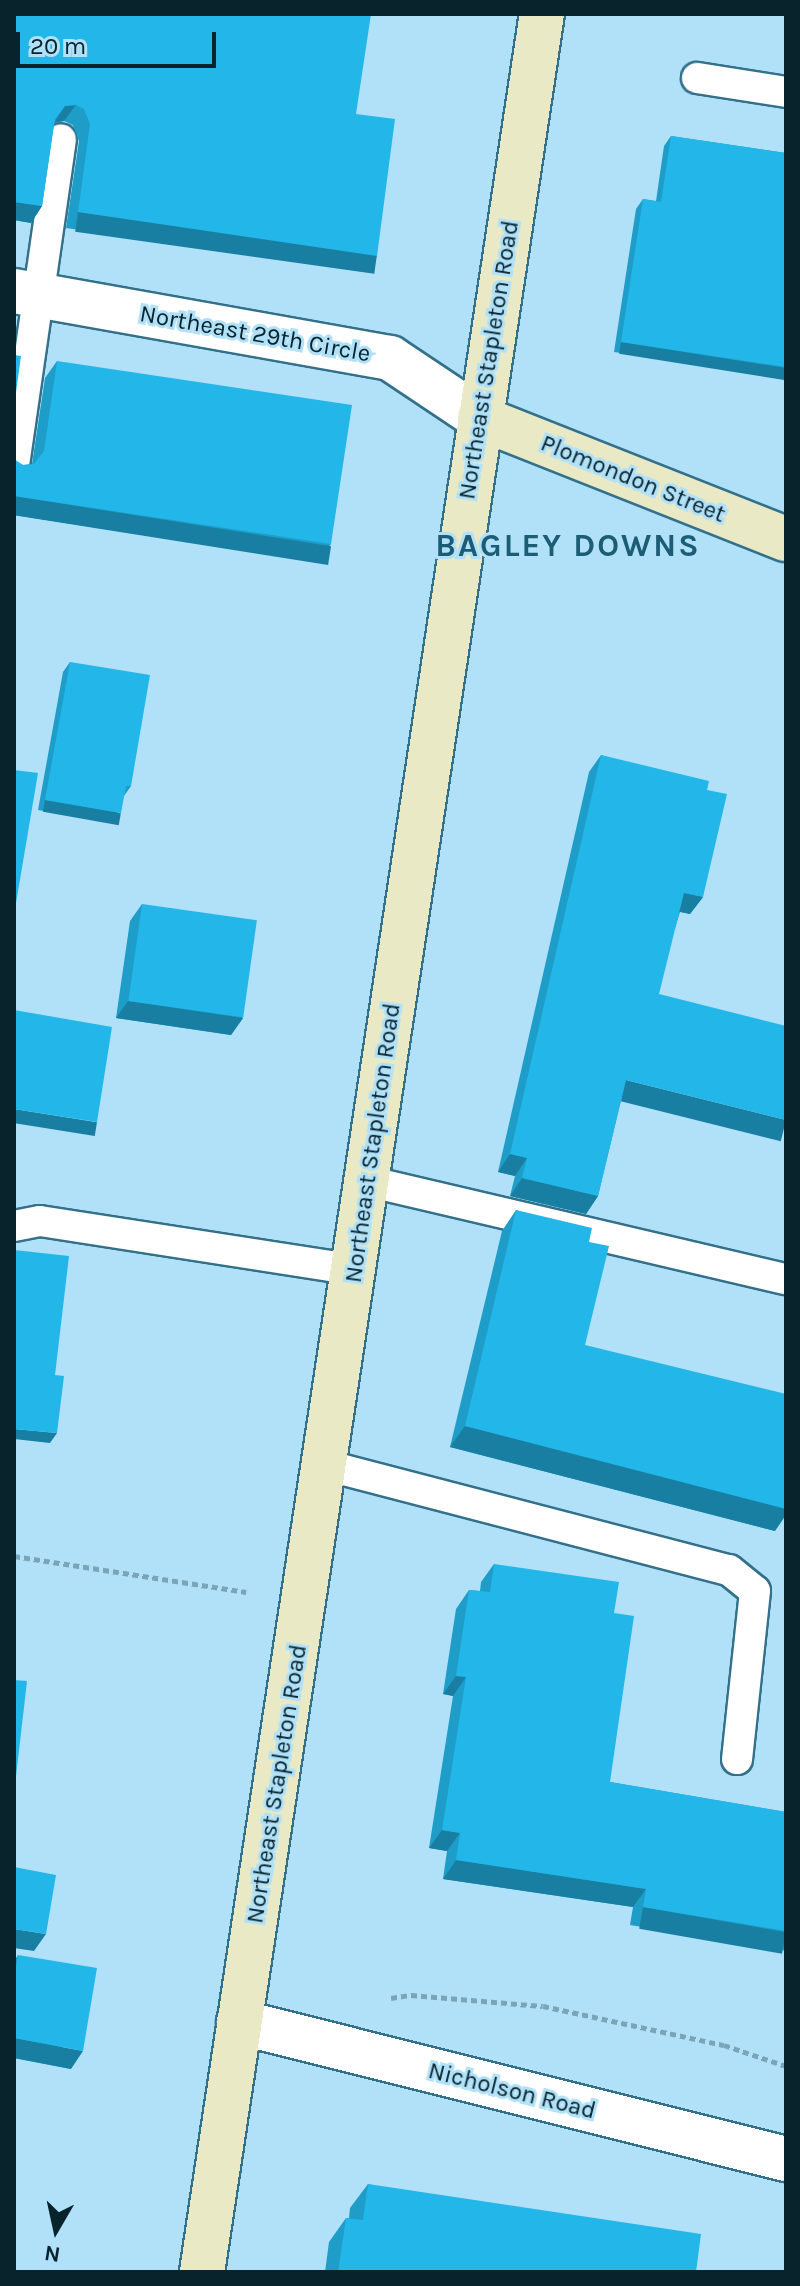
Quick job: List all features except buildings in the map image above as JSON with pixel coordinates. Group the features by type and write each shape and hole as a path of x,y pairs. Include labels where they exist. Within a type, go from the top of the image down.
{"street":[{"name":"Northeast Stapleton Road","path":"202,2272 542,14"},
{"name":"Northeast 29th Circle","path":"26,294 390,358 480,418"},
{"name":"Plomondon Street","path":"480,418 786,539"},
{"name":"Nicholson Road","path":"239,2022 786,2159"}],"lane":[{"path":"697,78 786,92"},
{"path":"14,465 26,294 61,139"},
{"path":"367,1181 786,1279"},
{"path":"14,1226 40,1221 355,1270"},
{"path":"325,1465 729,1570 755,1591 737,1759"}],"path":[{"path":"14,1556 305,1600"},
{"path":"380,2000 411,1995 543,2006 724,2045 786,2066"}],"district":[{"name":"BAGLEY DOWNS","path":"568,546"}]}
